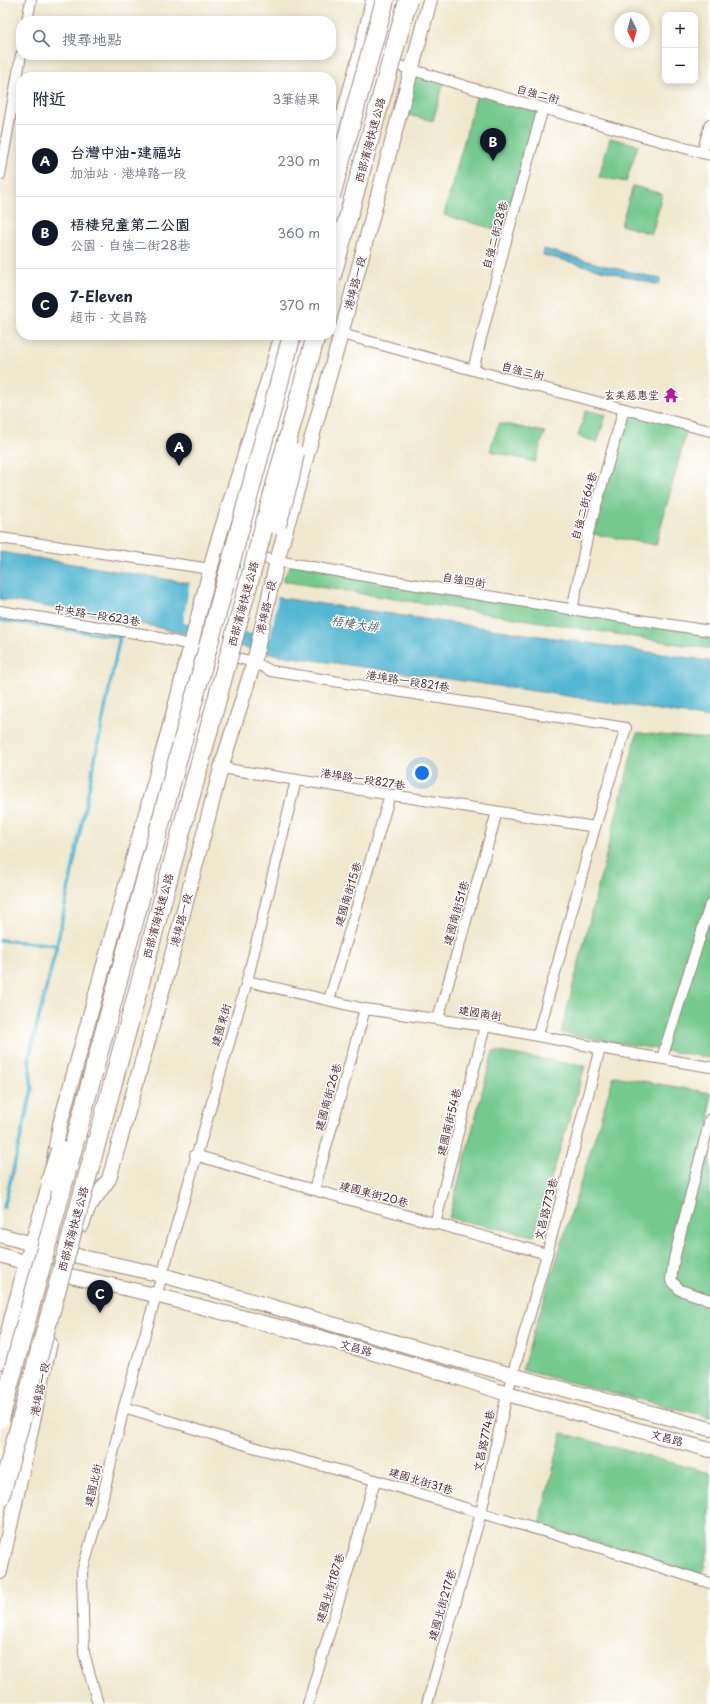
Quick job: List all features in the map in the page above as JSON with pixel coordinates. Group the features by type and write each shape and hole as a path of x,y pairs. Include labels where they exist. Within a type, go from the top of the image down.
{"highway":[{"name":"西部濱海快速公路","path":"336,178 385,0"},
{"name":"西部濱海快速公路","path":"336,261 408,0"},
{"name":"西部濱海快速公路","path":"0,1498 314,340"},
{"name":"西部濱海快速公路","path":"0,1418 287,341"},
{"path":"50,1182 79,1089 263,412 287,341"},
{"path":"88,1208 118,1092 290,478 307,390 310,354"}],"street":[{"path":"28,16 31,0"},
{"path":"336,141 361,52 373,0"},
{"path":"392,22 393,0"},
{"path":"336,220 392,22 403,0"},
{"name":"港埠路一段","path":"336,333 412,69 430,0"},
{"name":"自強二街","path":"361,52 381,60 543,108 706,154"},
{"path":"18,72 20,60"},
{"path":"0,175 16,83"},
{"name":"自強二街28巷","path":"472,370 543,108"},
{"path":"706,154 710,124"},
{"name":"自強三街","path":"336,333 472,370 710,431"},
{"name":"港埠路一段","path":"0,1572 66,1275 88,1208 88,1161 99,1086 303,340"},
{"name":"港埠路一段","path":"88,1208 109,1179 170,963 221,768 254,662 277,561 334,340"},
{"name":"港埠路一段","path":"0,1362 26,1263 33,1244 50,1182 60,1124 174,711 216,547 287,341"},
{"name":"自強二街64巷","path":"572,610 588,533 624,409"},
{"path":"0,538 211,569"},
{"name":"自強四街","path":"216,547 277,561 572,610 710,631"},
{"name":"中央路一段623巷","path":"0,611 148,636 190,645"},
{"name":"港埠路一段821巷","path":"190,645 254,662 271,671 626,728 595,827"},
{"name":"港埠路一段827巷","path":"221,768 595,827"},
{"name":"建國東街","path":"162,1275 195,1155 247,981 296,780"},
{"name":"建國南街15巷","path":"330,1000 390,795"},
{"name":"建國南街51巷","path":"438,1019 497,812"},
{"path":"538,1035 595,827"},
{"path":"662,1058 710,905"},
{"name":"建國南街","path":"247,981 365,1009 485,1026 710,1067"},
{"name":"建國南街26巷","path":"314,1190 365,1009"},
{"name":"建國南街54巷","path":"435,1224 485,1026"},
{"name":"文昌路773巷","path":"513,1375 547,1254 600,1048"},
{"name":"港埠路一段","path":"50,1182 68,1151 99,1086"},
{"path":"710,1119 674,1259 671,1280 680,1290 710,1300"},
{"name":"建國東街20巷","path":"195,1155 314,1190 547,1254"},
{"name":"文昌路","path":"0,1235 73,1255 162,1275 513,1375 710,1429"},
{"name":"文昌路","path":"0,1255 66,1275 155,1294 322,1338 462,1379 507,1394 710,1450"},
{"name":"建國北街","path":"98,1704 84,1653 82,1572 99,1512 124,1406 155,1294 162,1275"},
{"name":"文昌路774巷","path":"481,1513 507,1394 513,1375"},
{"name":"建國北街31巷","path":"124,1406 253,1447 375,1480 601,1548 710,1583"},
{"name":"建國北街187巷","path":"308,1704 375,1480"},
{"name":"建國北街217巷","path":"426,1704 481,1513"}],"green space":[{"path":"412,69 445,78 433,121 400,113"},
{"path":"478,90 543,108 508,233 444,215"},
{"path":"610,138 638,145 626,182 599,177"},
{"path":"633,186 662,194 652,234 621,225"},
{"path":"624,409 688,425 656,545 588,533"},
{"path":"586,410 606,415 597,443 578,436"},
{"path":"499,423 545,432 535,462 490,451"},
{"path":"292,563 710,630 710,649 282,581"},
{"path":"637,733 710,739 710,1058 561,1033"},
{"path":"493,1051 585,1066 534,1236 449,1218"},
{"path":"614,1076 710,1093 710,1417 522,1370"},
{"path":"562,1433 710,1473 710,1543 702,1575 539,1525"}],"water":[{"path":"492,141 495,142 495,152 488,153 485,152 484,145 485,142"},
{"path":"544,249 661,279 659,285 543,255"},
{"name":"梧棲大排","path":"0,552 268,596 710,661 710,718 548,693 278,655 120,619 0,599"}],"pier":[{"path":"190,581 278,595 271,637 183,623"}],"waterway":[{"path":"4,1207 32,1090 29,1057 57,945 124,616"},
{"path":"0,620 120,637"},
{"path":"0,940 57,945"}],"place":[{"name":"梧棲兒童第二公園","path":"493,161"},
{"name":"玄美慈惠堂","path":"671,395"},
{"name":"台灣中油-建福站","path":"179,466"},
{"name":"7-Eleven","path":"100,1313"}]}
